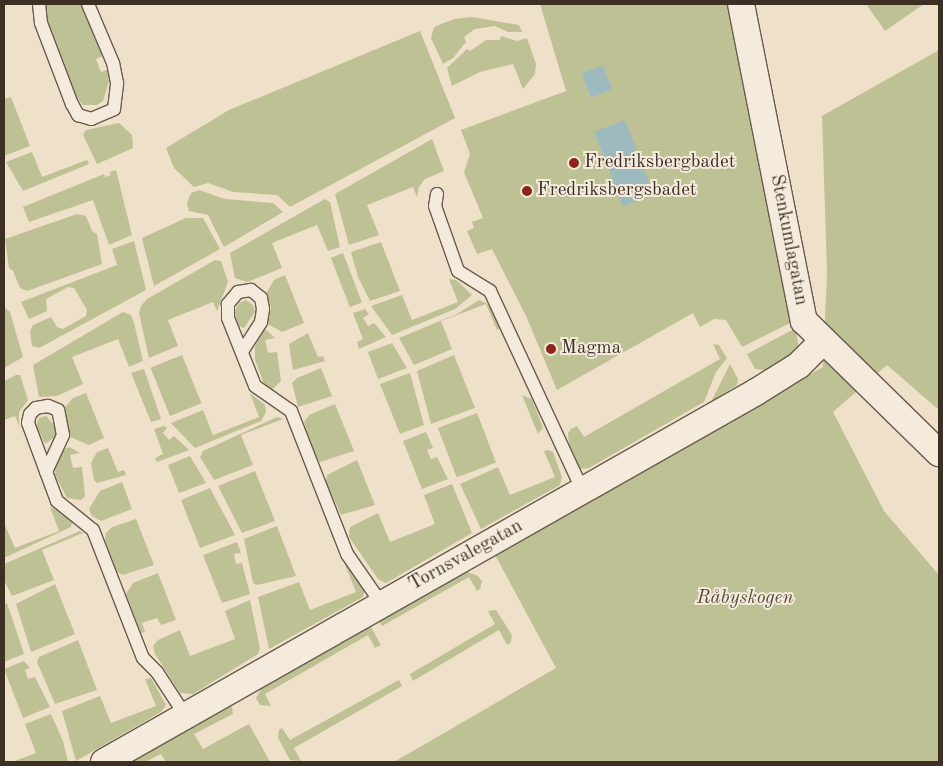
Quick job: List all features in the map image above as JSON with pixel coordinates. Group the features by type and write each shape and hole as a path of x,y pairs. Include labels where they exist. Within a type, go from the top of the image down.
{"street":[{"name":"Stenkumlagatan","path":"741,4 804,320 823,341 939,453"},
{"name":"Tornsvalegatan","path":"104,762 381,603 583,491 799,366 823,341"}],"lane":[{"path":"39,4 41,23 72,104 78,115 91,119 114,109 117,83 113,63 88,4"},
{"path":"437,194 435,206 458,271 490,291 583,491"},
{"path":"243,350 255,386 291,411 347,554 381,603"},
{"path":"46,472 63,435 58,410 48,406 36,408 30,414 28,424 46,472 57,501 93,530 143,658 157,672 185,715"}],"green space":[{"path":"44,4 82,4 103,56 96,59 101,72 107,70 109,81 103,101 97,105 83,105 72,91 52,41"},
{"path":"540,4 734,4 794,321 742,347 726,320 714,319 700,327 693,313 557,390 526,316 492,249 477,254 467,231 474,228 472,222 483,218 464,172 470,154 461,130 566,91"},
{"path":"866,4 924,4 885,31"},
{"path":"472,17 519,25 522,32 508,32 495,26 475,29 464,37 466,42 453,58 443,64 431,38 434,27 454,19"},
{"path":"420,31 455,118 290,207 277,195 233,192 208,183 194,187 174,168 166,148 229,110"},
{"path":"501,36 517,41 527,38 536,64 535,74 523,89 513,64 480,72 452,86 447,68 467,49 470,51 486,40 500,40"},
{"name":"Råbyskogen","path":"939,50 939,410 887,365 833,412 884,511 939,575 939,762 394,762 556,668 495,555 823,367 827,272 822,116"},
{"path":"11,97 30,146 4,156 4,99"},
{"path":"119,123 132,135 133,148 97,164 83,135 86,130"},
{"path":"432,139 444,171 425,179 419,187 417,197 413,187 367,205 379,235 349,245 335,194"},
{"path":"32,152 42,177 87,160 89,164 23,191 6,162"},
{"path":"116,170 132,235 109,245 93,200 29,222 23,207 104,174 105,177 111,175 110,172"},
{"path":"199,190 225,199 273,203 283,212 224,247 208,215 189,211 187,203 191,193"},
{"path":"325,199 330,202 340,247 328,251 317,225 272,243 282,268 247,282 235,278 230,253"},
{"path":"77,214 86,216 92,231 97,234 102,264 27,291 20,288 13,271 9,268 5,239"},
{"path":"186,218 203,218 220,249 154,286 142,238"},
{"path":"134,241 146,290 39,348 32,346 30,331 33,325 51,317 57,327 63,329 86,316 87,310 74,288 68,287 46,299 47,311 29,319 21,302 117,265 112,249"},
{"path":"381,242 400,291 370,301 358,277 351,252"},
{"path":"343,253 362,302 350,307 331,258"},
{"path":"215,260 221,261 228,282 217,311 213,302 168,320 178,346 149,358 139,313 141,306 147,299"},
{"path":"285,275 304,323 282,332 266,323 271,307 266,294 274,280"},
{"path":"449,279 456,280 472,295 455,309 392,335 371,306 402,295 412,320 458,302"},
{"path":"246,300 253,305 255,312 244,328 239,326 234,312 239,303"},
{"path":"479,300 486,303 490,307 500,328 497,330 486,304 441,321 452,349 414,365 399,338 457,314"},
{"path":"4,307 10,312 23,357 4,368"},
{"path":"365,309 369,314 363,318 368,326 374,323 386,337 359,349 357,342 363,339 353,313"},
{"path":"123,312 131,315 143,361 129,367 118,339 72,357 83,384 57,396 39,397 33,365"},
{"path":"264,328 275,338 265,340 268,353 277,352 281,381 273,389 265,386 255,360 255,347"},
{"path":"796,328 799,351 773,367 764,370 755,369 747,354"},
{"path":"308,333 318,357 323,356 325,361 293,370 289,344"},
{"path":"392,343 407,368 378,379 368,352"},
{"path":"713,344 719,345 727,358 716,372 704,402 589,468 580,469 569,444 568,433 571,429 577,426 584,437 720,359"},
{"path":"182,355 201,403 170,416 150,368"},
{"path":"454,355 475,408 431,424 417,371"},
{"path":"730,364 738,379 737,385 711,402"},
{"path":"321,368 332,396 298,407 292,383 297,378"},
{"path":"144,369 161,419 151,422 131,373"},
{"path":"410,373 424,425 400,434 380,384"},
{"path":"20,375 28,400 19,412 19,426 15,416 4,420 4,381"},
{"path":"86,393 104,438 89,445 70,437 65,407 73,398"},
{"path":"250,393 265,405 266,412 261,421 195,448 171,423 203,410 213,435 259,417"},
{"path":"522,395 532,399 543,428 538,434"},
{"path":"335,404 354,451 320,462 315,457 304,422 309,415"},
{"path":"477,413 496,462 457,478 438,428"},
{"path":"46,416 55,426 55,437 45,444 36,426 39,418"},
{"path":"277,417 283,419 241,435 253,465 214,480 200,457 203,451"},
{"path":"164,426 167,428 163,433 169,440 174,436 189,450 157,462 155,458 163,454 154,429"},
{"path":"426,432 433,448 427,450 431,459 437,457 448,479 422,489 403,441"},
{"path":"69,447 80,453 70,455 73,468 82,467 85,496 81,500 67,498 55,475 56,459 61,451"},
{"path":"108,448 118,472 124,470 126,475 97,483 94,480 91,463 97,452"},
{"path":"544,451 553,452 562,477 560,485 481,529 460,484 498,467 510,495 555,477"},
{"path":"190,456 206,483 179,493 168,465"},
{"path":"357,460 375,505 341,515 326,482 327,475"},
{"path":"255,471 275,521 242,533 218,486"},
{"path":"122,482 132,509 101,521 92,516 89,509 100,491"},
{"path":"452,484 472,533 386,583 378,579 349,537 350,527 378,513 390,542 435,524 424,495"},
{"path":"210,488 235,535 200,548 181,500"},
{"path":"50,507 73,518 71,527 4,558 4,523 15,548 59,531"},
{"path":"136,519 154,565 123,575 117,572 105,540 106,533 112,527"},
{"path":"277,526 296,576 257,585 253,583 244,539"},
{"path":"80,531 83,533 42,550 54,580 12,596 4,580 4,564"},
{"path":"237,542 241,553 234,554 236,564 242,563 250,594 222,603 203,555"},
{"path":"345,565 350,567 365,588 363,597 269,649 258,597 299,582 310,610 356,592"},
{"path":"465,571 478,576 482,581 480,589 477,591 469,577 382,626 377,619"},
{"path":"158,573 176,620 161,625 157,618 142,623 145,632 141,633 126,594 133,583"},
{"path":"55,584 75,634 31,652 16,604"},
{"path":"250,600 260,648 258,654 193,694 180,693 155,654 153,646 158,640 180,630 190,656 235,639 225,611"},
{"path":"7,603 24,654 4,662 4,604"},
{"path":"496,610 512,635 511,642 507,645 499,630 413,681 410,674 495,624 488,611"},
{"path":"370,625 381,645 375,648 368,635 265,694 271,706 260,705 256,698 263,686"},
{"path":"78,640 97,690 55,704 37,662 39,657"},
{"path":"24,661 30,668 25,670 28,679 35,677 50,707 23,718 4,669"},
{"path":"151,678 166,705 161,712 76,761 62,711 100,696 111,723 156,706 145,679"},
{"path":"399,680 402,686 294,748 301,761 290,760 278,738 279,730 282,728 290,740"},
{"path":"227,706 232,707 233,714 194,734 203,749 249,724 270,762 166,762 161,754 145,762 128,762"},
{"path":"51,714 63,741 68,762 12,762 36,753 25,724"}],"water":[{"path":"603,65 612,89 591,98 582,73"},
{"path":"625,120 654,195 623,207 594,132"}],"place":[{"name":"Fredriksbergbadet","path":"574,163"},
{"name":"Fredriksbergsbadet","path":"527,191"},
{"name":"Magma","path":"551,349"}]}
